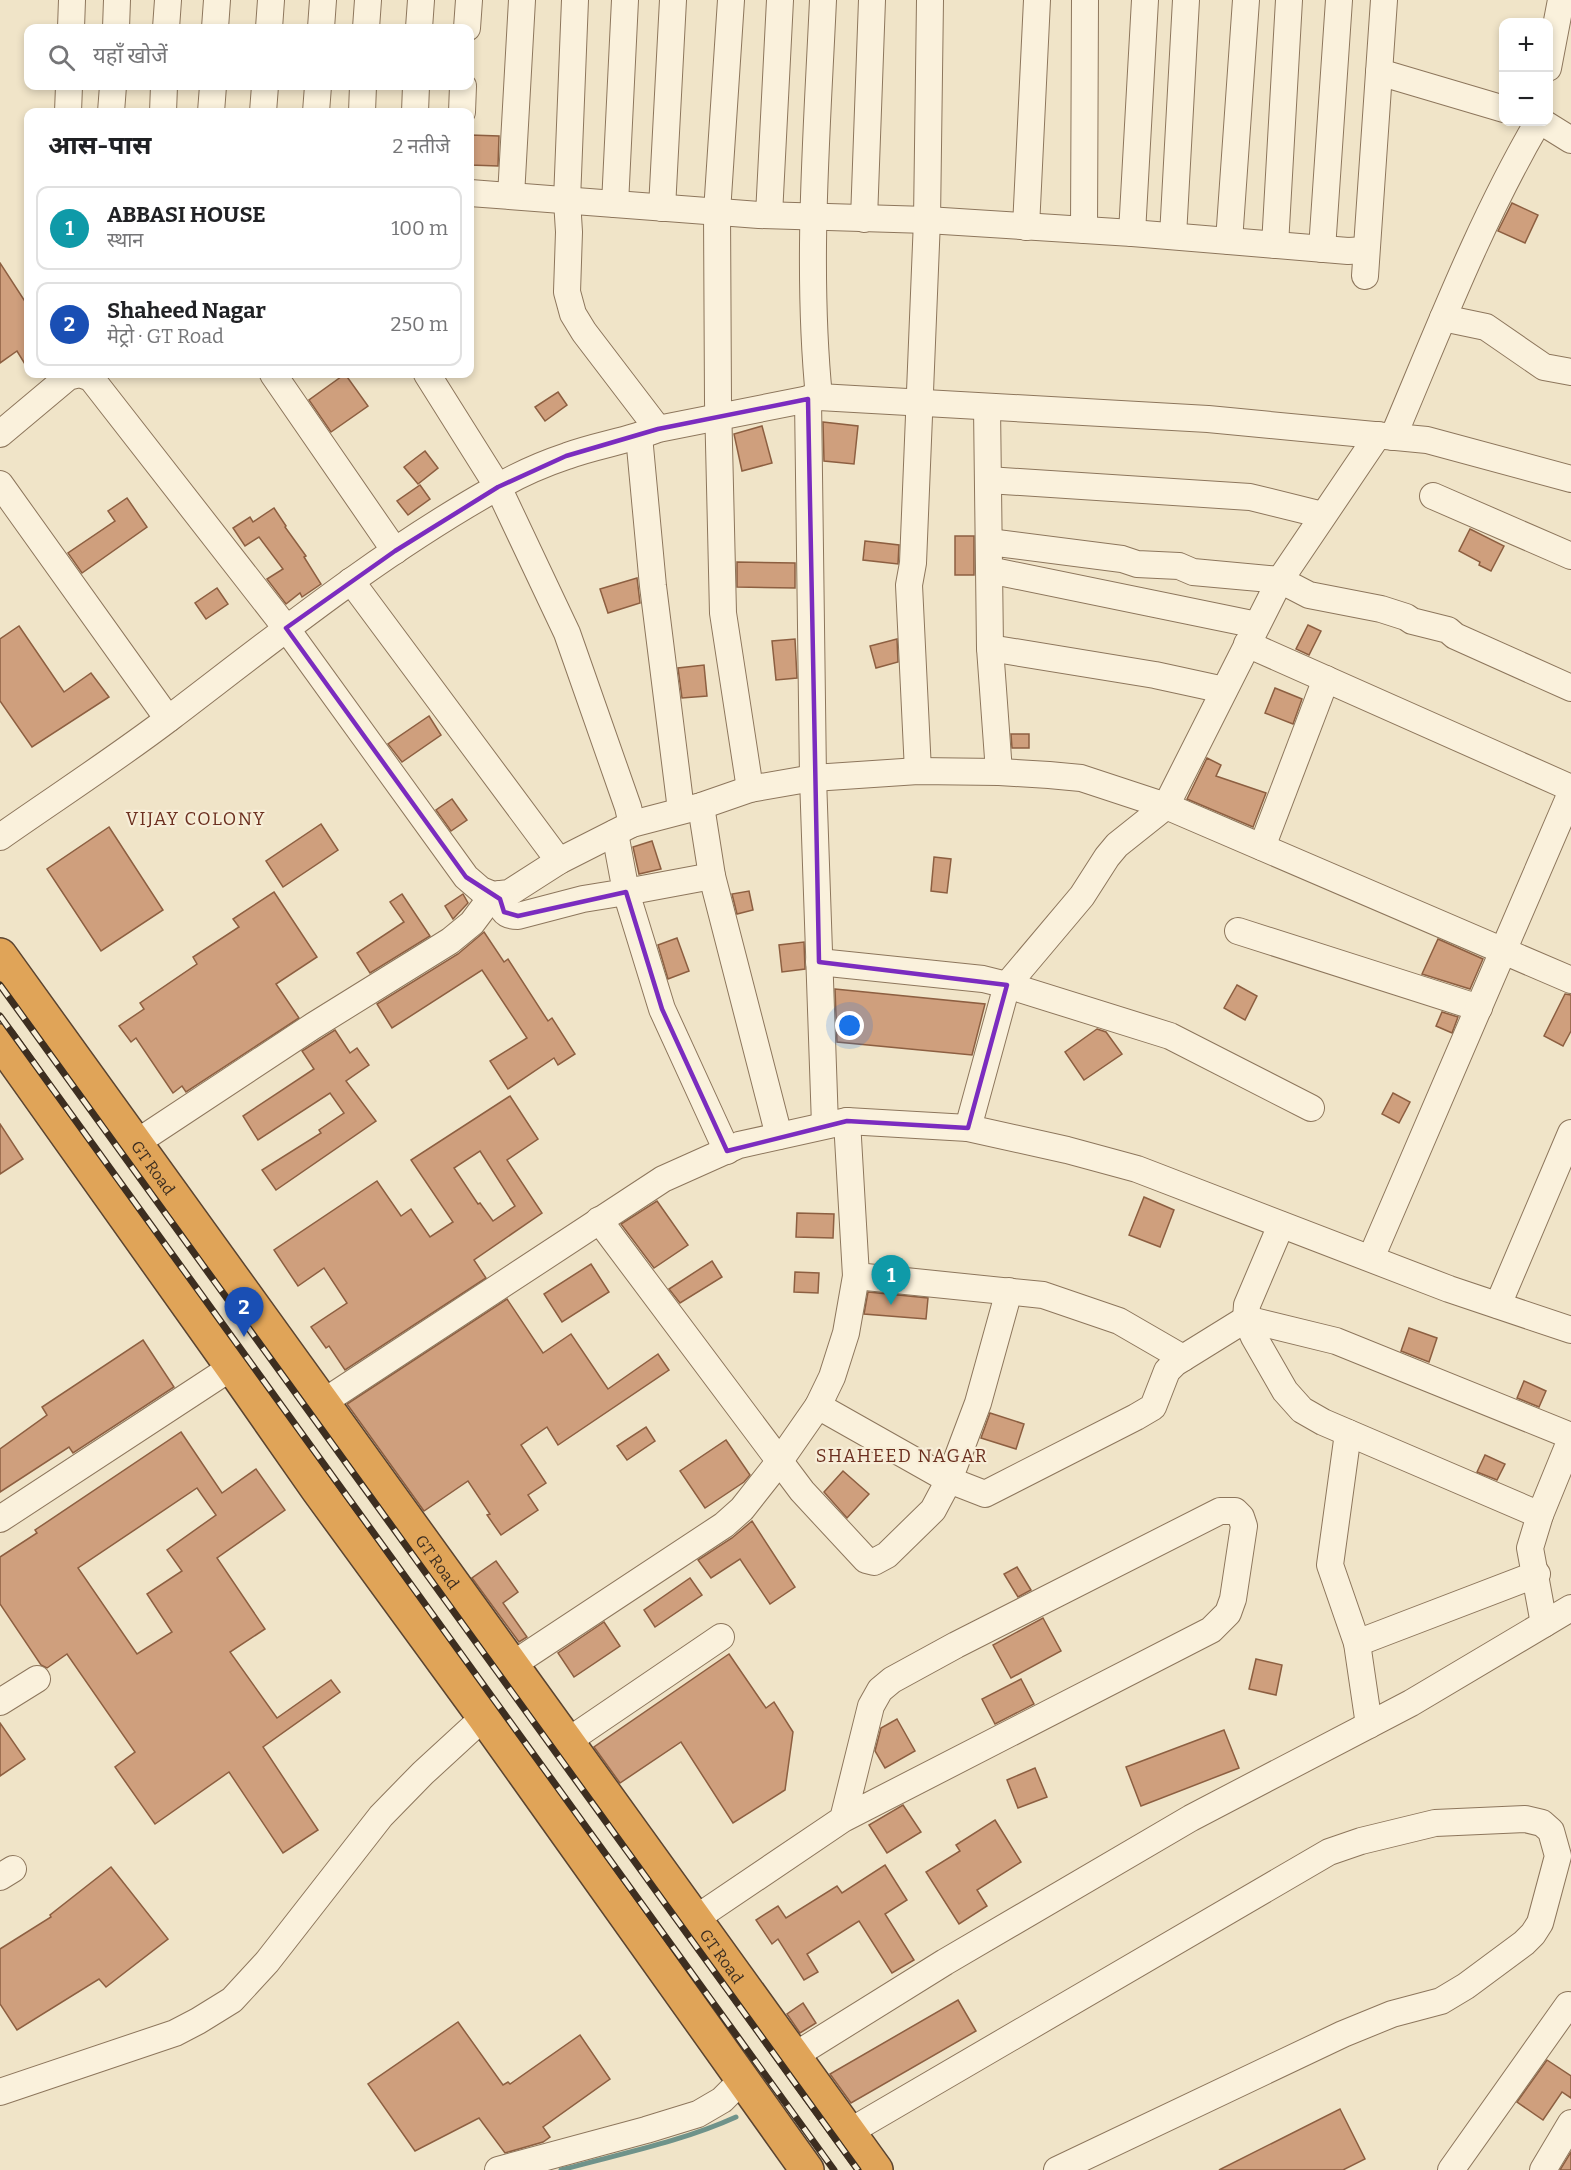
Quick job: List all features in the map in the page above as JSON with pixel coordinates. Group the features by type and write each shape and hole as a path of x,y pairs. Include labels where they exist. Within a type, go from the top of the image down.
{"highway":[{"name":"GT Road","path":"0,955 876,2170"},
{"path":"0,1041 318,1490 484,1717 807,2170"}],"street":[{"path":"71,24 72,0"},
{"path":"116,24 117,0"},
{"path":"166,24 168,0"},
{"path":"215,24 217,0"},
{"path":"269,24 271,0"},
{"path":"321,24 323,0"},
{"path":"366,24 368,0"},
{"path":"419,24 421,0"},
{"path":"467,24 469,0"},
{"path":"511,196 522,0"},
{"path":"575,0 567,201 567,292 573,314 649,432 653,586 691,808 712,876 779,1136"},
{"path":"615,204 625,0"},
{"path":"662,208 673,0"},
{"path":"730,0 717,212 723,613 750,789"},
{"path":"768,215 780,0"},
{"path":"512,1665 724,1525 742,1509 779,1462 818,1406 832,1377 846,1333 856,1276 836,1123 819,962 813,778 814,218 823,0"},
{"path":"864,219 872,0"},
{"path":"918,771 909,585 913,563 927,220 930,0"},
{"path":"1026,226 1037,0"},
{"path":"1084,230 1085,0"},
{"path":"1132,233 1145,0"},
{"path":"1173,236 1186,0"},
{"path":"1229,241 1246,0"},
{"path":"1275,245 1289,0"},
{"path":"1322,249 1340,0"},
{"path":"1365,276 1384,0"},
{"path":"1553,42 1561,0"},
{"path":"1379,72 1499,108"},
{"path":"68,108 69,90"},
{"path":"111,108 112,90"},
{"path":"163,108 164,90"},
{"path":"211,108 213,90"},
{"path":"263,108 265,90"},
{"path":"316,108 318,90"},
{"path":"362,108 363,90"},
{"path":"415,108 416,90"},
{"path":"462,108 463,90"},
{"path":"968,1128 1007,985 1082,896 1107,857 1118,845 1166,806 1281,580 1323,515 1386,436 1513,164 1537,126"},
{"path":"1547,126 1571,140"},
{"path":"474,193 717,212 814,218 927,220 1173,236 1322,249 1366,250"},
{"path":"1443,318 1486,327 1544,367 1571,372"},
{"path":"0,434 67,378"},
{"path":"91,378 286,628 466,877 481,890 496,895 509,892 559,861 623,829 750,789 813,778 918,771 999,772 1081,778 1166,806 1571,980"},
{"path":"276,378 395,551"},
{"path":"430,378 498,487 567,633 628,807 623,829 626,892 662,1009 727,1151"},
{"path":"0,837 168,719 286,628 395,551 498,487 566,456 649,432 813,398 987,406 1208,419 1427,440 1571,479"},
{"path":"987,406 990,648 999,772"},
{"path":"988,480 1250,497 1323,515"},
{"path":"0,484 168,719"},
{"path":"1433,496 1571,556"},
{"path":"989,542 1122,559 1137,564 1179,566 1193,572 1281,580 1309,595 1381,609 1412,621 1452,632 1455,636 1571,688"},
{"path":"989,570 1252,635 1326,680 1571,790 1504,952 1371,1258"},
{"path":"351,581 559,861"},
{"path":"990,648 1155,675 1224,690"},
{"path":"1262,847 1326,680"},
{"path":"496,895 504,912 510,916 518,916 583,899 712,876"},
{"path":"136,1143 313,1026 450,941 472,923 496,895"},
{"path":"1238,931 1479,1008"},
{"path":"819,962 983,980 1007,985 1170,1036 1311,1108"},
{"path":"322,1403 663,1179 739,1146 836,1123 968,1128 1067,1150 1137,1169 1449,1289 1571,1330"},
{"path":"1497,1305 1571,1133"},
{"path":"599,1220 802,1491 866,1560 874,1562 887,1555 933,1510 949,1480 978,1403 1009,1291"},
{"path":"1281,1225 1247,1305 1246,1319 1285,1391 1302,1410 1348,1433 1540,1515"},
{"path":"856,1276 1043,1294 1119,1321 1182,1358"},
{"path":"818,1406 949,1480 986,1494 1153,1407 1167,1371 1182,1358 1246,1319 1336,1341 1569,1447 1540,1515 1530,1548 1537,1574 1544,1624"},
{"path":"0,1519 232,1367"},
{"path":"1348,1433 1330,1565 1357,1643 1369,1725"},
{"path":"696,1919 843,1819 1211,1630 1228,1613 1233,1599 1244,1526 1241,1517 1235,1511 1220,1511 892,1680 880,1690 871,1706 843,1819"},
{"path":"1357,1643 1537,1574"},
{"path":"794,2056 945,1962 1191,1818 1412,1703 1571,1608"},
{"path":"568,1741 721,1637"},
{"path":"0,1702 37,1679"},
{"path":"0,2092 175,2033 232,2000 267,1962 381,1816 423,1773 484,1717"},
{"path":"849,2132 1329,1852 1361,1841 1435,1823 1525,1819 1542,1823 1551,1831 1558,1856 1540,1923 1524,1943 1466,1986 1435,2003 1392,2014 1343,2034 1057,2170"},
{"path":"1451,2170 1568,2006"},
{"path":"498,2170 698,2114 722,2100 743,2079"},
{"path":"1542,2170 1571,2123"}],"highlighted area":[{"path":"808,399 819,962 1007,985 968,1128 847,1121 727,1151 662,1009 626,892 518,916 504,912 500,899 466,877 286,628 395,551 498,487 566,456 658,429"}],"building":[{"path":"474,135 499,136 498,166 474,165"},
{"path":"1512,203 1538,215 1525,243 1498,231"},
{"path":"0,263 24,300 24,362 17,351 0,363"},
{"path":"339,378 348,378 368,406 331,432 309,400"},
{"path":"558,392 567,405 545,421 535,407"},
{"path":"823,422 858,426 854,464 824,461"},
{"path":"762,426 772,463 742,471 734,434"},
{"path":"425,451 438,468 418,484 404,467"},
{"path":"420,485 430,499 408,515 397,501"},
{"path":"127,498 147,527 82,573 68,553 115,521 108,511"},
{"path":"274,508 306,556 304,557 321,584 302,597 300,593 286,604 267,579 283,569 259,537 245,546 233,528 250,517 253,522"},
{"path":"1470,529 1504,546 1491,571 1479,565 1480,562 1459,551"},
{"path":"955,536 974,536 974,575 955,575"},
{"path":"865,541 899,545 898,564 863,560"},
{"path":"737,562 795,563 795,588 737,587"},
{"path":"637,578 640,603 608,613 600,589"},
{"path":"217,588 228,604 206,619 195,603"},
{"path":"1308,625 1321,631 1309,655 1296,649"},
{"path":"19,626 64,692 91,673 109,697 32,747 0,701 0,639"},
{"path":"795,639 797,678 776,680 772,641"},
{"path":"897,639 898,662 876,668 870,646"},
{"path":"704,665 707,696 682,698 678,668"},
{"path":"1275,688 1302,699 1293,724 1265,713"},
{"path":"429,716 441,735 402,762 388,744"},
{"path":"1011,734 1029,734 1029,748 1012,748"},
{"path":"1207,758 1221,765 1216,776 1266,793 1253,827 1187,799"},
{"path":"452,799 467,820 451,831 436,810"},
{"path":"321,824 338,850 283,887 266,861"},
{"path":"109,827 163,910 101,951 47,869"},
{"path":"652,841 661,869 639,874 633,847"},
{"path":"934,857 951,859 947,893 931,891"},
{"path":"749,891 753,910 737,914 732,894"},
{"path":"274,892 317,957 276,984 299,1018 186,1092 182,1086 173,1093 136,1038 131,1042 119,1026 144,1009 140,1003 197,964 193,957 239,927 233,919"},
{"path":"402,894 430,936 370,973 357,953 404,922 390,902"},
{"path":"463,894 468,903 453,919 445,906"},
{"path":"484,932 504,962 508,959 548,1021 552,1018 575,1054 558,1065 554,1058 508,1089 490,1061 527,1038 482,970 392,1028 377,1004 458,954"},
{"path":"677,938 689,971 668,979 658,945"},
{"path":"1438,939 1483,959 1470,989 1422,974"},
{"path":"804,942 805,969 782,972 779,945"},
{"path":"1237,985 1257,996 1245,1020 1224,1008"},
{"path":"835,989 985,1004 972,1055 837,1042"},
{"path":"1565,994 1571,995 1571,1031 1563,1046 1544,1036"},
{"path":"1442,1012 1458,1017 1452,1033 1436,1026"},
{"path":"1097,1029 1106,1032 1122,1054 1084,1080 1065,1052"},
{"path":"335,1030 350,1053 357,1048 369,1065 346,1081 376,1121 276,1190 262,1170 321,1133 319,1130 344,1113 330,1093 258,1140 243,1116 314,1069 302,1051"},
{"path":"1393,1093 1410,1102 1399,1123 1382,1114"},
{"path":"510,1096 538,1139 507,1160 542,1213 474,1260 486,1278 345,1370 329,1346 326,1348 311,1327 347,1303 324,1268 298,1286 274,1250 377,1181 401,1216 411,1209 430,1237 453,1222 411,1160","holes":["480,1151 515,1206 493,1221 480,1203 478,1204 454,1168"]},
{"path":"0,1124 23,1159 0,1174"},
{"path":"1144,1197 1174,1210 1160,1247 1129,1235"},
{"path":"657,1201 688,1245 654,1268 621,1224"},
{"path":"797,1213 834,1214 833,1238 796,1237"},
{"path":"712,1261 722,1277 680,1303 669,1289"},
{"path":"591,1264 609,1292 562,1322 544,1294"},
{"path":"795,1272 819,1273 818,1293 794,1292"},
{"path":"868,1292 928,1298 926,1319 864,1314"},
{"path":"507,1299 543,1353 571,1334 608,1389 658,1354 669,1370 558,1445 547,1427 521,1445 546,1483 528,1495 538,1510 501,1535 468,1481 424,1511 347,1404"},
{"path":"1409,1328 1437,1338 1429,1362 1401,1351"},
{"path":"143,1340 174,1387 73,1453 69,1447 0,1492 0,1449 47,1415 42,1407"},
{"path":"1524,1381 1546,1391 1539,1407 1517,1398"},
{"path":"990,1413 1024,1424 1016,1449 981,1438"},
{"path":"646,1427 655,1441 627,1460 617,1446"},
{"path":"181,1432 222,1493 256,1469 285,1510 217,1558 265,1629 230,1652 277,1718 331,1680 340,1692 263,1747 318,1830 283,1853 229,1772 155,1824 115,1767 135,1752 67,1654 47,1668 41,1665 0,1604 0,1557 37,1533 35,1530","holes":["197,1488 216,1515 167,1550 182,1571 147,1594 172,1632 137,1654 78,1568"]},
{"path":"726,1440 750,1475 744,1482 705,1508 680,1471"},
{"path":"1485,1455 1505,1464 1497,1480 1477,1472"},
{"path":"843,1471 869,1494 847,1518 824,1492"},
{"path":"752,1521 795,1587 770,1604 740,1559 711,1578 698,1560 732,1538"},
{"path":"496,1561 518,1592 503,1603 527,1637 519,1642 472,1578"},
{"path":"1017,1567 1031,1590 1018,1597 1004,1574"},
{"path":"690,1578 702,1595 655,1627 644,1610"},
{"path":"1043,1618 1061,1651 1011,1678 993,1645"},
{"path":"604,1622 620,1646 574,1677 558,1653"},
{"path":"729,1654 766,1708 774,1702 793,1732 785,1790 733,1823 681,1742 620,1783 594,1747"},
{"path":"1256,1659 1282,1665 1276,1695 1249,1689"},
{"path":"1021,1679 1034,1704 995,1724 982,1699"},
{"path":"897,1719 915,1751 885,1768 875,1751 881,1728"},
{"path":"0,1723 25,1759 0,1776"},
{"path":"1224,1730 1239,1768 1141,1806 1126,1767"},
{"path":"1035,1768 1047,1797 1018,1808 1007,1780"},
{"path":"903,1805 921,1832 887,1853 869,1825"},
{"path":"995,1820 1021,1862 977,1890 987,1906 959,1924 926,1872 960,1851 956,1845"},
{"path":"885,1865 907,1900 885,1914 914,1960 892,1973 859,1921 807,1954 818,1972 804,1980 778,1939 772,1944 756,1920 778,1906 786,1918 837,1886 842,1893"},
{"path":"111,1867 168,1939 106,1987 99,1979 17,2030 0,2004 0,1949 51,1917 50,1915"},
{"path":"958,2000 976,2031 851,2103 830,2074"},
{"path":"803,2003 816,2023 800,2033 787,2014"},
{"path":"458,2022 503,2085 508,2082 510,2084 580,2035 610,2079 543,2127 550,2137 543,2142 505,2153 479,2118 415,2151 368,2084"},
{"path":"1547,2060 1571,2076 1571,2098 1562,2092 1543,2120 1517,2102"},
{"path":"1340,2109 1365,2159 1343,2170 1219,2170"},
{"path":"1571,2152 1571,2170 1560,2170"}],"waterway":[{"path":"561,2170 672,2141 736,2117"}],"railway":[{"path":"0,985 858,2170"},
{"path":"0,1016 834,2170"}],"place":[{"name":"ABBASI HOUSE","path":"891,1305"},
{"name":"Shaheed Nagar","path":"244,1337"}],"district":[{"name":"VIJAY COLONY","path":"196,819"},
{"name":"SHAHEED NAGAR","path":"902,1456"}]}
